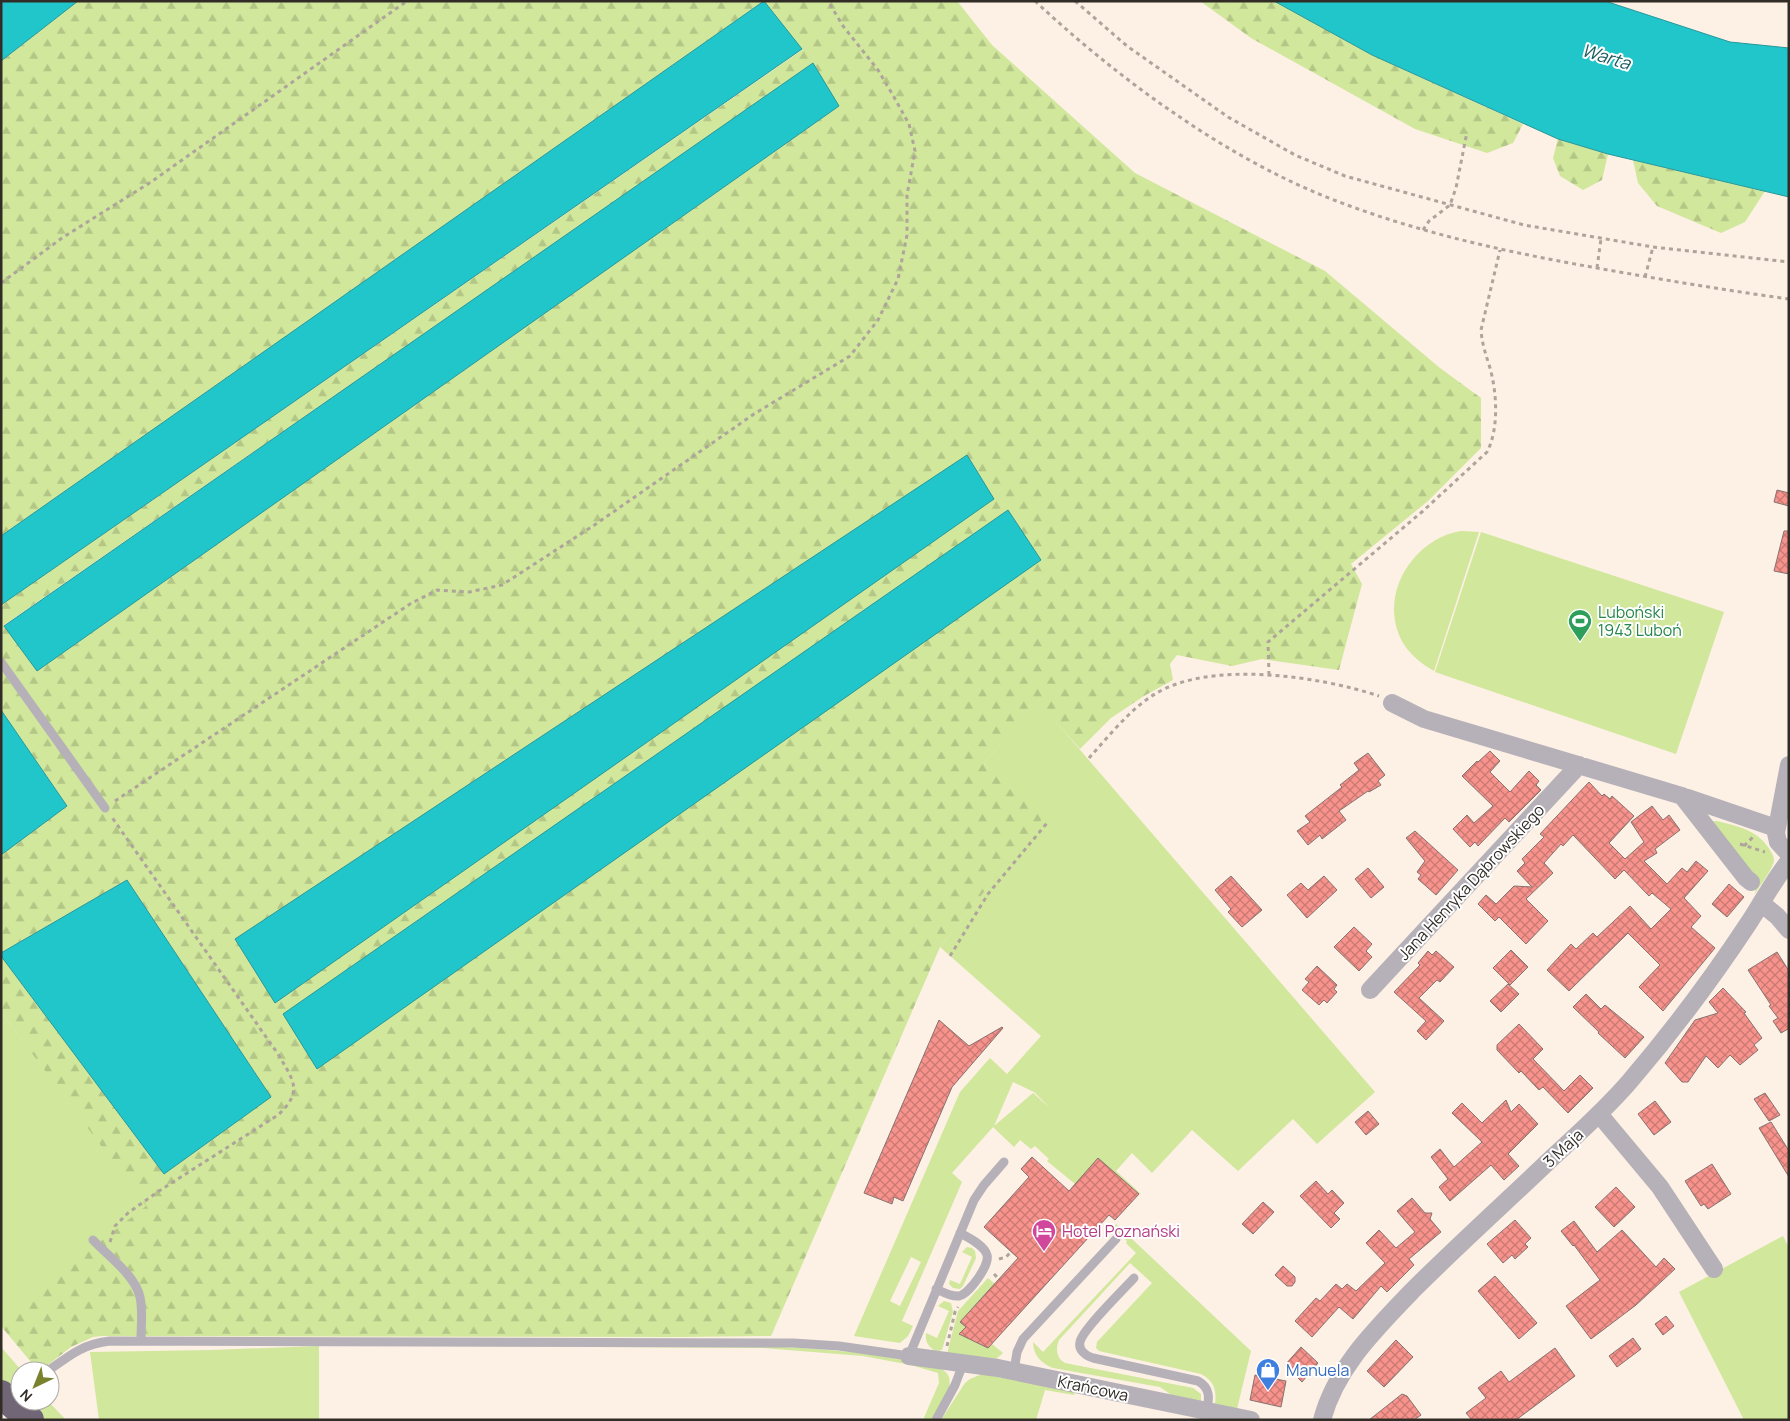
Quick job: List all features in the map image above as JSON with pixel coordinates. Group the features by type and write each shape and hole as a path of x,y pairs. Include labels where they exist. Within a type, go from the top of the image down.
{"highway":[{"path":"1,1394 30,1420"}],"street":[{"path":"1392,703 1424,719 1575,770 1682,796 1776,828"},
{"path":"1783,857 1776,828 1789,765"},
{"name":"Jana Henryka Dąbrowskiego","path":"1370,990 1575,770"},
{"path":"1682,796 1751,882"},
{"name":"3 Maja","path":"1322,1420 1332,1392 1344,1371 1377,1328 1437,1266 1599,1114 1631,1080 1672,1029 1744,929 1761,903 1783,857"},
{"path":"1761,903 1778,916 1789,930"},
{"path":"1599,1114 1660,1187 1714,1269"},
{"name":"Krańcowa","path":"909,1356 1014,1371 1251,1420"}],"lane":[{"path":"1,662 105,808"},
{"path":"60,1363 86,1346 110,1341 141,1340 793,1342 839,1346 909,1356 978,1192 1004,1162"},
{"path":"936,1290 951,1296 962,1295 970,1288 987,1263 986,1252 974,1241 960,1233"},
{"path":"1014,1371 1017,1352 1023,1339 1116,1239"},
{"path":"93,1240 132,1279 137,1288 140,1297 141,1340"},
{"path":"1134,1278 1085,1332 1080,1348 1088,1357 1198,1381 1203,1384 1209,1394 1207,1411"},
{"path":"936,1420 955,1385 963,1364"}],"path":[{"path":"1,283 62,238 151,182 407,1"},
{"path":"108,1255 116,1226 128,1213 278,1115 287,1106 294,1094 294,1082 278,1054 105,808 410,604 437,590 468,592 502,585 593,526 754,414 850,356 878,320 898,280 907,235 907,195 915,151 909,124 894,97 878,70 843,26 828,1"},
{"path":"1035,1 1102,60 1186,121 1262,166 1318,194 1423,230 1500,250 1645,277 1789,299"},
{"path":"1075,1 1127,46 1228,117 1295,154 1345,176 1524,225 1654,247 1789,262"},
{"path":"1423,230 1429,221 1450,206 1466,132"},
{"path":"1597,268 1601,239"},
{"path":"1645,277 1654,247"},
{"path":"1269,674 1268,642 1423,511 1487,452 1495,429 1494,397 1490,370 1482,342 1482,330 1500,250"},
{"path":"1089,758 1133,712 1154,695 1179,683 1200,678 1269,674 1320,682 1375,695 1392,703"},
{"path":"950,956 988,894 1048,823"},
{"path":"1740,850 1758,832"},
{"path":"1738,843 1783,857"},
{"path":"998,1259 1006,1257 1011,1252"}],"green space":[{"path":"78,1 764,1 1,536 1,61"},
{"path":"764,1 957,1 992,45 1135,173 1325,271 1440,368 1481,398 1481,448 1428,501 1351,564 1362,584 1339,670 1262,659 1232,666 1177,655 1170,664 1173,680 1144,696 1111,718 1080,749 1037,701 984,764 1043,818 940,947 771,1336 102,1336 93,1337 71,1347 53,1361 30,1361 1,1326 1,1319 146,1206 1,1012 1,956 164,1174 271,1097 127,880 1,953 1,855 67,806 1,710 1,605 802,50","holes":["813,64 839,106 37,671 4,625"]},
{"path":"1200,1 1274,1 1372,55 1523,124 1513,143 1487,153 1415,129 1251,38"},
{"path":"1558,139 1608,154 1602,180 1583,190 1560,176 1553,158"},
{"path":"1633,160 1765,191 1745,222 1721,233 1657,206 1638,183"},
{"path":"1461,531 1479,532 1434,671 1418,660 1405,646 1397,628 1394,610 1396,592 1403,574 1413,559 1427,546 1443,536"},
{"name":"Luboński 1943 Luboń","path":"1481,532 1724,612 1676,754 1435,672"},
{"path":"1037,700 1375,1092 1317,1144 1293,1119 1238,1171 1192,1130 1152,1173 1132,1153 1116,1171 1141,1194 1075,1184 1047,1161 1049,1159 1035,1146 1031,1149 1020,1140 1014,1147 993,1127 952,1173 962,1182 902,1321 913,1326 908,1336 900,1343 854,1336 960,1092 990,1058 1007,1074 1041,1036 940,947 1042,818 984,764","holes":["1013,1082 1034,1092 1050,1108 1033,1093 994,1126","911,1257 921,1262 900,1306 890,1301"]},
{"path":"1714,821 1740,827 1753,833 1770,850 1774,862 1755,894 1757,879 1711,824"},
{"path":"1,1012 147,1206 2,1319 1,1317"},
{"path":"1116,1224 1251,1351 1237,1409 1215,1404 1214,1386 1201,1374 1099,1351 1096,1348 1097,1342 1152,1283 1130,1263 1059,1340 1057,1347 1059,1356 1065,1363 1193,1388 1201,1394 1201,1402 1173,1396 1160,1387 1053,1368 1045,1364 1036,1355 1033,1342 1043,1352 1136,1253 1126,1243 1127,1241 1113,1228"},
{"path":"1783,1236 1789,1248 1789,1420 1744,1420 1679,1292"},
{"path":"967,1247 975,1251 976,1258 963,1286 960,1289 953,1288 949,1284 950,1280 960,1284 972,1257 962,1252"},
{"path":"988,1278 995,1284 961,1322 966,1327 959,1334 988,1348 992,1344 1003,1353 996,1359 947,1354 958,1311"},
{"path":"944,1301 951,1303 953,1312 942,1350 939,1353 929,1345 926,1340 926,1333 937,1338 949,1311 938,1306"},
{"path":"714,1345 792,1347 871,1355 930,1365 945,1371 950,1380 948,1392 931,1420 923,1420 939,1383 938,1373 911,1365 863,1356 763,1348 429,1346"},
{"path":"319,1346 319,1420 99,1420 90,1352"},
{"path":"1,1347 13,1361 10,1361 10,1390 1,1380"},
{"path":"982,1374 1075,1391 1074,1395 1045,1390 1036,1420 941,1420 965,1383"},
{"path":"29,1411 57,1411 66,1420 38,1420"}],"water":[{"path":"1,1 78,1 1,61"},
{"path":"764,1 802,49 1,605 1,536"},
{"name":"Warta","path":"1274,1 1605,1 1730,42 1789,48 1789,197 1608,154 1558,139 1372,55"},
{"path":"813,63 839,106 37,671 4,626"},
{"path":"967,455 994,499 275,1003 235,939"},
{"path":"1008,510 1041,560 317,1069 283,1014"},
{"path":"1,710 67,806 1,855"},
{"path":"127,880 271,1097 164,1174 1,956 1,953"}],"building":[{"path":"1777,490 1789,493 1789,506 1774,502"},
{"path":"1784,531 1789,531 1789,574 1774,571"},
{"path":"1490,751 1500,761 1490,772 1510,792 1529,771 1539,781 1536,785 1541,790 1509,822 1505,818 1478,846 1475,842 1470,847 1453,829 1467,815 1474,823 1493,806 1462,776"},
{"path":"1368,753 1385,775 1378,781 1381,785 1368,791 1339,811 1346,820 1322,839 1320,835 1308,845 1297,831 1310,822 1305,816 1342,787 1340,785 1359,770 1354,763"},
{"path":"1589,782 1602,796 1604,794 1610,799 1612,796 1634,816 1609,843 1625,859 1644,842 1631,822 1652,806 1663,820 1669,815 1680,830 1655,849 1657,853 1644,861 1667,884 1682,868 1687,872 1696,861 1708,871 1684,898 1701,916 1691,927 1715,948 1663,1011 1639,987 1660,965 1628,933 1569,991 1547,970 1571,944 1576,949 1593,933 1597,937 1630,906 1651,929 1671,909 1652,893 1649,896 1624,870 1615,879 1573,835 1563,846 1561,844 1544,863 1553,873 1526,899 1548,921 1526,944 1499,917 1495,921 1478,904 1486,895 1496,904 1514,886 1532,887 1517,871 1525,863 1522,859 1544,837 1540,834"},
{"path":"1415,831 1458,870 1436,895 1418,879 1421,875 1417,872 1425,861 1406,838"},
{"path":"1368,868 1384,887 1371,898 1355,879"},
{"path":"1231,876 1262,910 1242,927 1228,912 1231,909 1215,890"},
{"path":"1324,876 1337,890 1307,918 1287,895 1301,883 1308,890"},
{"path":"1729,884 1744,897 1727,917 1712,904"},
{"path":"1354,927 1372,944 1366,951 1372,957 1359,971 1334,947"},
{"path":"1511,950 1528,967 1510,985 1493,968"},
{"path":"1428,951 1432,955 1436,951 1454,967 1440,982 1437,980 1419,998 1444,1021 1426,1040 1417,1031 1426,1021 1394,992 1420,965 1418,963"},
{"path":"1777,952 1789,971 1789,1031 1788,1029 1781,1033 1773,1021 1778,1018 1748,970"},
{"path":"1317,966 1337,985 1334,989 1337,992 1327,1003 1324,1000 1319,1005 1302,990 1309,982 1305,979"},
{"path":"1508,984 1519,994 1501,1012 1490,1001"},
{"path":"1723,988 1746,1012 1744,1013 1762,1038 1754,1045 1758,1050 1740,1065 1730,1055 1718,1068 1706,1056 1688,1082 1682,1082 1665,1063 1695,1020 1718,1013 1709,1002"},
{"path":"1586,994 1601,1009 1605,1005 1644,1037 1625,1058 1573,1007"},
{"path":"939,1020 969,1046 1003,1028 952,1087 903,1201 894,1197 892,1204 864,1193"},
{"path":"1519,1024 1543,1049 1533,1059 1564,1091 1580,1075 1593,1088 1568,1113 1543,1087 1539,1090 1497,1050 1497,1045"},
{"path":"1765,1093 1780,1115 1769,1121 1754,1099"},
{"path":"1506,1100 1511,1112 1519,1104 1538,1124 1508,1154 1519,1166 1504,1180 1491,1165 1450,1201 1439,1187 1448,1179 1431,1157 1440,1149 1454,1167 1482,1142 1452,1113 1462,1103 1482,1123"},
{"path":"1655,1101 1671,1122 1654,1135 1638,1114"},
{"path":"1368,1111 1379,1124 1366,1135 1355,1122"},
{"path":"1771,1122 1789,1151 1789,1177 1759,1128"},
{"name":"Hotel Poznański","path":"1032,1157 1069,1191 1098,1158 1139,1194 1115,1220 1109,1215 988,1348 959,1334 966,1327 960,1322 1018,1258 984,1227 1029,1177 1021,1169"},
{"path":"1712,1164 1731,1194 1708,1209 1704,1204 1701,1206 1685,1181"},
{"path":"1316,1181 1328,1194 1332,1190 1344,1203 1334,1213 1340,1219 1331,1228 1300,1196"},
{"path":"1616,1187 1635,1207 1614,1227 1595,1207"},
{"path":"1412,1198 1425,1213 1432,1213 1430,1219 1441,1232 1409,1259 1414,1265 1387,1292 1381,1286 1353,1319 1339,1307 1312,1337 1295,1321 1316,1298 1320,1301 1336,1284 1342,1289 1347,1284 1356,1291 1385,1263 1366,1243 1379,1230 1396,1248 1415,1232 1397,1211"},
{"path":"1263,1202 1274,1212 1253,1234 1242,1224"},
{"path":"1515,1220 1531,1238 1525,1244 1528,1247 1515,1259 1512,1255 1503,1263 1487,1244"},
{"path":"1574,1221 1597,1252 1622,1230 1656,1267 1664,1258 1675,1269 1636,1305 1591,1339 1566,1306 1600,1280 1561,1231"},
{"path":"1283,1266 1295,1277 1295,1282 1292,1286 1287,1286 1275,1275"},
{"path":"1495,1276 1537,1323 1519,1339 1478,1291"},
{"path":"1666,1316 1674,1326 1663,1335 1655,1324"},
{"path":"1633,1338 1641,1349 1617,1367 1609,1356"},
{"path":"1396,1340 1413,1357 1384,1387 1367,1371"},
{"path":"1301,1347 1318,1363 1302,1382 1285,1365"},
{"path":"1555,1348 1575,1376 1516,1420 1472,1420 1466,1413 1486,1398 1478,1388 1501,1371 1509,1382"},
{"name":"Manuela","path":"1255,1375 1286,1381 1281,1407 1250,1400"},
{"path":"1402,1394 1407,1396 1421,1415 1414,1420 1369,1420"}],"place":[{"name":"Luboński 1943 Luboń","path":"1580,642"},
{"name":"Hotel Poznański","path":"1044,1252"},
{"name":"Manuela","path":"1268,1391"}]}
